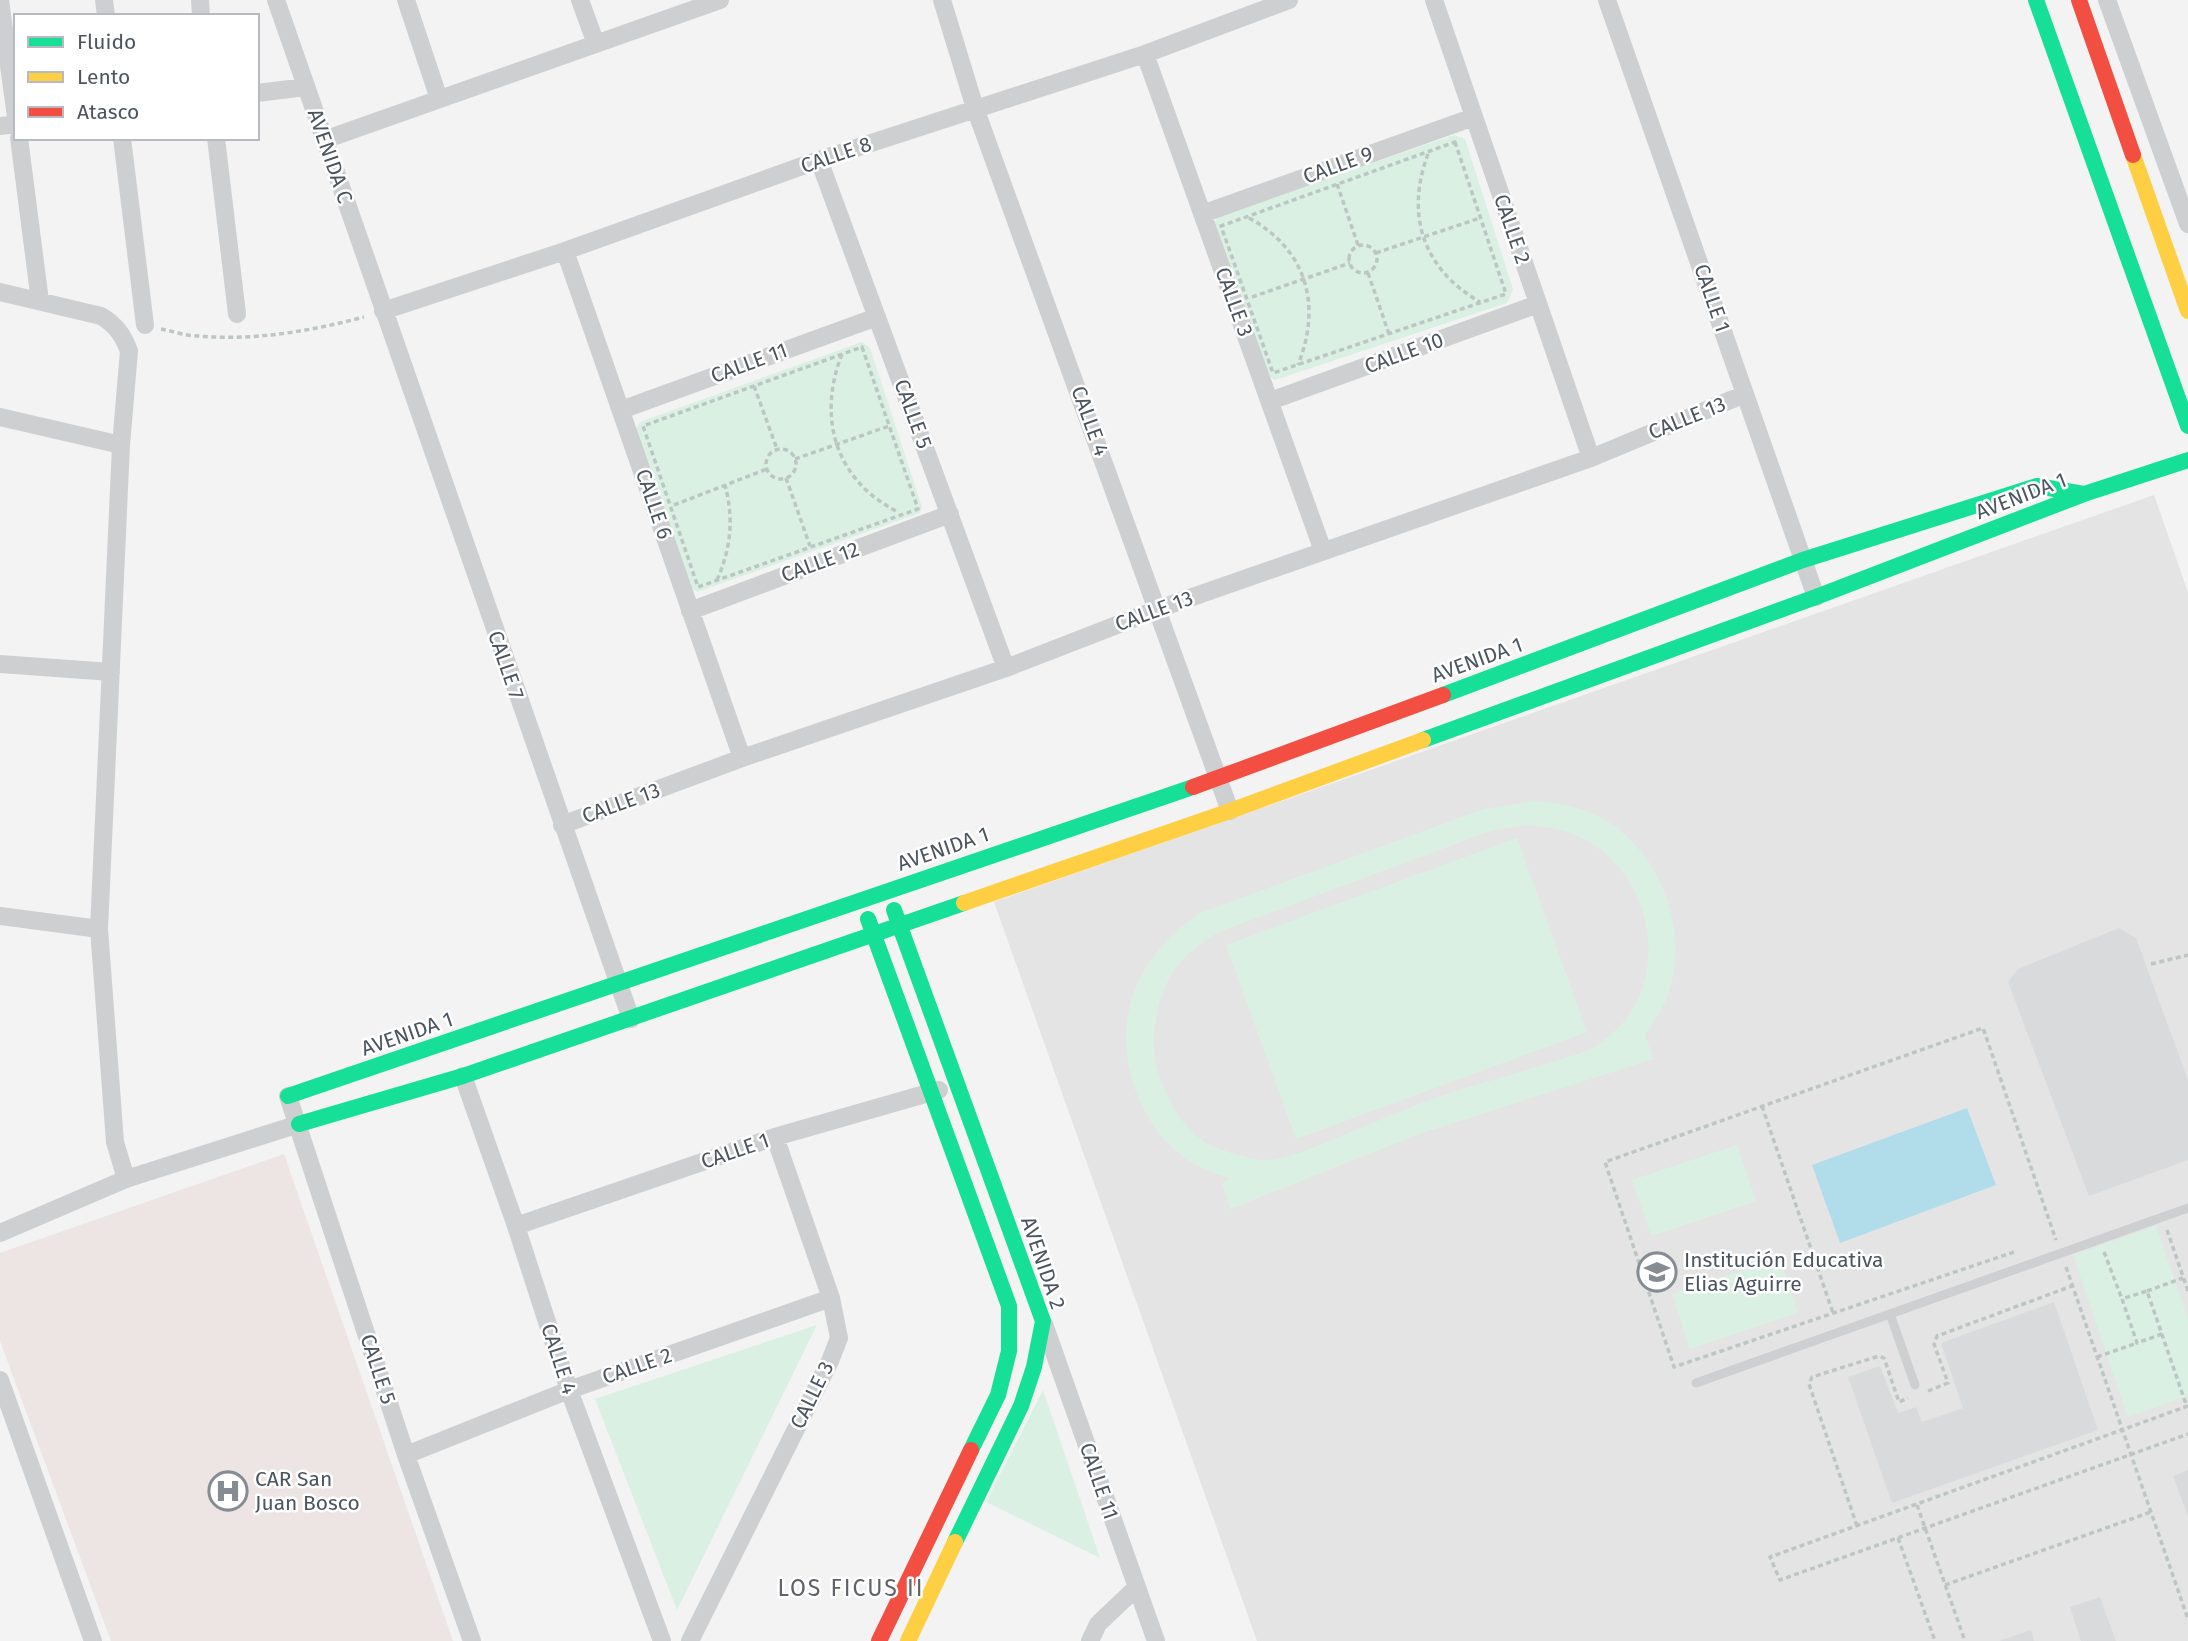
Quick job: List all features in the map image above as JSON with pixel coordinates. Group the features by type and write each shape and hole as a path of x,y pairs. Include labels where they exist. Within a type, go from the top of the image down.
{"street":[{"path":"0,0 2,33 14,105"},
{"name":"AVENIDA C","path":"276,0 383,312"},
{"path":"406,0 439,99"},
{"path":"580,0 596,44"},
{"path":"324,140 720,0"},
{"name":"CALLE 4","path":"942,0 975,108 1230,811"},
{"name":"CALLE 8","path":"383,312 565,251 819,160 1145,54 1289,0"},
{"name":"CALLE 2","path":"1434,0 1591,458"},
{"name":"CALLE 1","path":"1608,0 1816,597"},
{"path":"2036,0 2188,426"},
{"path":"2079,0 2161,266 2188,310"},
{"path":"2107,0 2188,224"},
{"name":"CALLE 3","path":"1145,54 1323,551"},
{"path":"259,93 306,87"},
{"name":"CALLE 9","path":"1202,214 1474,117"},
{"path":"19,140 40,301"},
{"path":"122,140 145,325"},
{"path":"216,140 237,314"},
{"name":"CALLE 5","path":"819,160 1006,668"},
{"name":"CALLE 6","path":"565,251 743,758"},
{"path":"2135,283 2143,269 2161,266"},
{"path":"0,292 101,316 114,324 124,337 129,351 121,445 99,929 116,1142 126,1179"},
{"name":"CALLE 10","path":"1270,401 1538,304"},
{"name":"CALLE 7","path":"383,312 631,1019"},
{"name":"CALLE 11","path":"621,410 877,317"},
{"name":"CALLE 13","path":"562,825 743,758 1006,668 1158,609 1591,458 1745,394"},
{"path":"0,416 121,445"},
{"path":"2084,494 2188,460"},
{"name":"AVENIDA 1","path":"288,1096 1218,779 1803,560 2037,486 2084,494"},
{"name":"AVENIDA 1","path":"299,1124 463,1076 1230,811 1816,597 2084,494"},
{"name":"CALLE 12","path":"690,611 950,514"},
{"path":"0,664 111,672"},
{"name":"AVENIDA 2","path":"888,890 1043,1321 1034,1367 1021,1406 908,1641"},
{"path":"861,901 1009,1306 1009,1350 999,1395 879,1641"},
{"path":"0,916 99,929"},
{"name":"CALLE 4","path":"463,1076 516,1226 569,1390 662,1641"},
{"name":"CALLE 1","path":"516,1226 775,1137 956,1084"},
{"name":"CALLE 5","path":"288,1096 406,1455 472,1641"},
{"path":"0,1233 126,1179 299,1124"},
{"name":"CALLE 3","path":"690,1641 839,1338 831,1298 775,1137"},
{"name":"CALLE 2","path":"406,1455 569,1390 831,1298"},
{"name":"CALLE 11","path":"1043,1321 1156,1641"},
{"path":"0,1380 93,1641"},
{"path":"1090,1641 1098,1624 1137,1587"}],"lane":[{"path":"1696,1383 2188,1208"},
{"path":"1890,1314 1915,1385"}],"path":[{"path":"1455,142 1506,294 1273,373 1221,226 1337,184 1455,142"},
{"path":"1429,152 1421,172 1418,194 1418,216 1423,237 1430,254 1445,276 1465,294 1481,303"},
{"path":"1337,184 1358,245"},
{"path":"1247,217 1276,236 1288,249 1305,279 1310,300 1310,322 1307,344 1298,365"},
{"path":"1377,253 1480,218"},
{"path":"1358,245 1368,245 1377,253 1375,267 1367,272 1358,272 1350,264 1351,251 1358,245"},
{"path":"1247,299 1350,264"},
{"path":"1367,272 1390,334"},
{"path":"862,347 918,509 698,587 643,426 754,386 862,347"},
{"path":"842,354 835,372 830,408 836,444 855,479 869,494 902,514"},
{"path":"754,386 777,449"},
{"path":"795,459 890,426"},
{"path":"777,449 791,452 795,459 795,470 786,478 774,478 766,469 769,454 777,449"},
{"path":"670,506 766,469"},
{"path":"786,478 810,547"},
{"path":"717,580 725,562 731,533 730,504 725,485"},
{"path":"2151,964 2188,955"},
{"path":"2016,1251 1674,1367 1605,1162 1983,1028 2188,1619"},
{"path":"1762,1106 1833,1313"},
{"path":"2163,1217 2188,1291"},
{"path":"2100,1240 2137,1343"},
{"path":"2122,1299 2183,1278"},
{"path":"2147,1291 2187,1407 1770,1558 1780,1580 2188,1434"},
{"path":"2097,1357 2162,1334"},
{"path":"1917,1504 1965,1641"},
{"path":"1945,1585 2151,1512"},
{"path":"1899,1538 1935,1641"}],"shaded area":[{"name":"Institución Educativa Elias Aguirre","path":"2154,495 2188,592 2188,1641 1257,1641 994,902"},
{"name":"CAR San Juan Bosco","path":"284,1154 453,1641 111,1641 0,1341 0,1253"}],"green space":[{"path":"1454,135 1465,139 1513,289 1507,303 1275,380 1269,376 1214,225 1217,216"},
{"path":"862,342 870,348 922,507 920,513 697,592 688,585 636,430 640,422"},
{"path":"1536,801 1589,812 1613,825 1634,843 1650,865 1663,889 1672,916 1675,943 1674,970 1667,997 1645,1034 1653,1059 1419,1134 1230,1209 1222,1183 1231,1179 1196,1165 1171,1146 1142,1105 1132,1080 1126,1029 1130,1004 1144,970 1165,943 1200,913 1484,809","holes":["1528,825 1580,837 1602,851 1621,869 1635,891 1644,915 1648,940 1647,966 1641,991 1629,1015 1608,1037 1594,1048 1443,1095 1290,1156 1263,1160 1232,1153 1203,1141 1192,1132 1166,1093 1154,1048 1156,1017 1165,987 1191,951 1219,932 1493,830"]},
{"path":"1517,838 1587,1032 1296,1139 1226,945"},
{"path":"1737,1145 1756,1201 1651,1236 1632,1180"},
{"path":"2156,1226 2188,1319 2188,1396 2128,1417 2073,1255"},
{"path":"1780,1258 1798,1313 1690,1349 1672,1294"},
{"path":"817,1325 677,1610 595,1399"},
{"path":"1043,1390 1100,1558 986,1502"}],"water":[{"path":"1967,1108 1996,1185 1840,1243 1812,1165"}],"building":[{"path":"2119,928 2136,938 2188,1080 2188,1160 2089,1196 2008,982 2018,969"},
{"path":"2054,1302 2098,1430 1892,1503 1848,1377 1880,1366 1898,1413 1916,1407 1922,1422 1963,1408 1941,1343"},
{"path":"2188,1470 2188,1516 2173,1476"},
{"path":"2100,1597 2116,1641 2081,1641 2070,1607"},
{"path":"2031,1630 2034,1641 1999,1641"}],"traffic: fast":[{"path":"2036,0 2188,426"},
{"path":"1423,740 1816,597 2084,494 2188,460"},
{"path":"1443,695 1803,560 2037,486 2084,494"},
{"path":"288,1096 1193,787"},
{"path":"299,1124 463,1076 964,903"},
{"path":"894,910 1043,1321 1034,1367 1021,1406 955,1542"},
{"path":"868,919 1009,1306 1009,1351 998,1395 971,1450"}],"traffic: slow":[{"path":"2133,155 2188,311"},
{"path":"964,903 1230,811 1423,740"},
{"path":"908,1641 955,1542"}],"traffic: jam":[{"path":"2079,0 2133,155"},
{"path":"1193,787 1443,695"},
{"path":"879,1641 971,1450"}],"place":[{"name":"Institución Educativa Elias Aguirre","path":"1657,1272"},
{"name":"CAR San Juan Bosco","path":"228,1491"}],"district":[{"name":"LOS FICUS II","path":"851,1588"}]}
